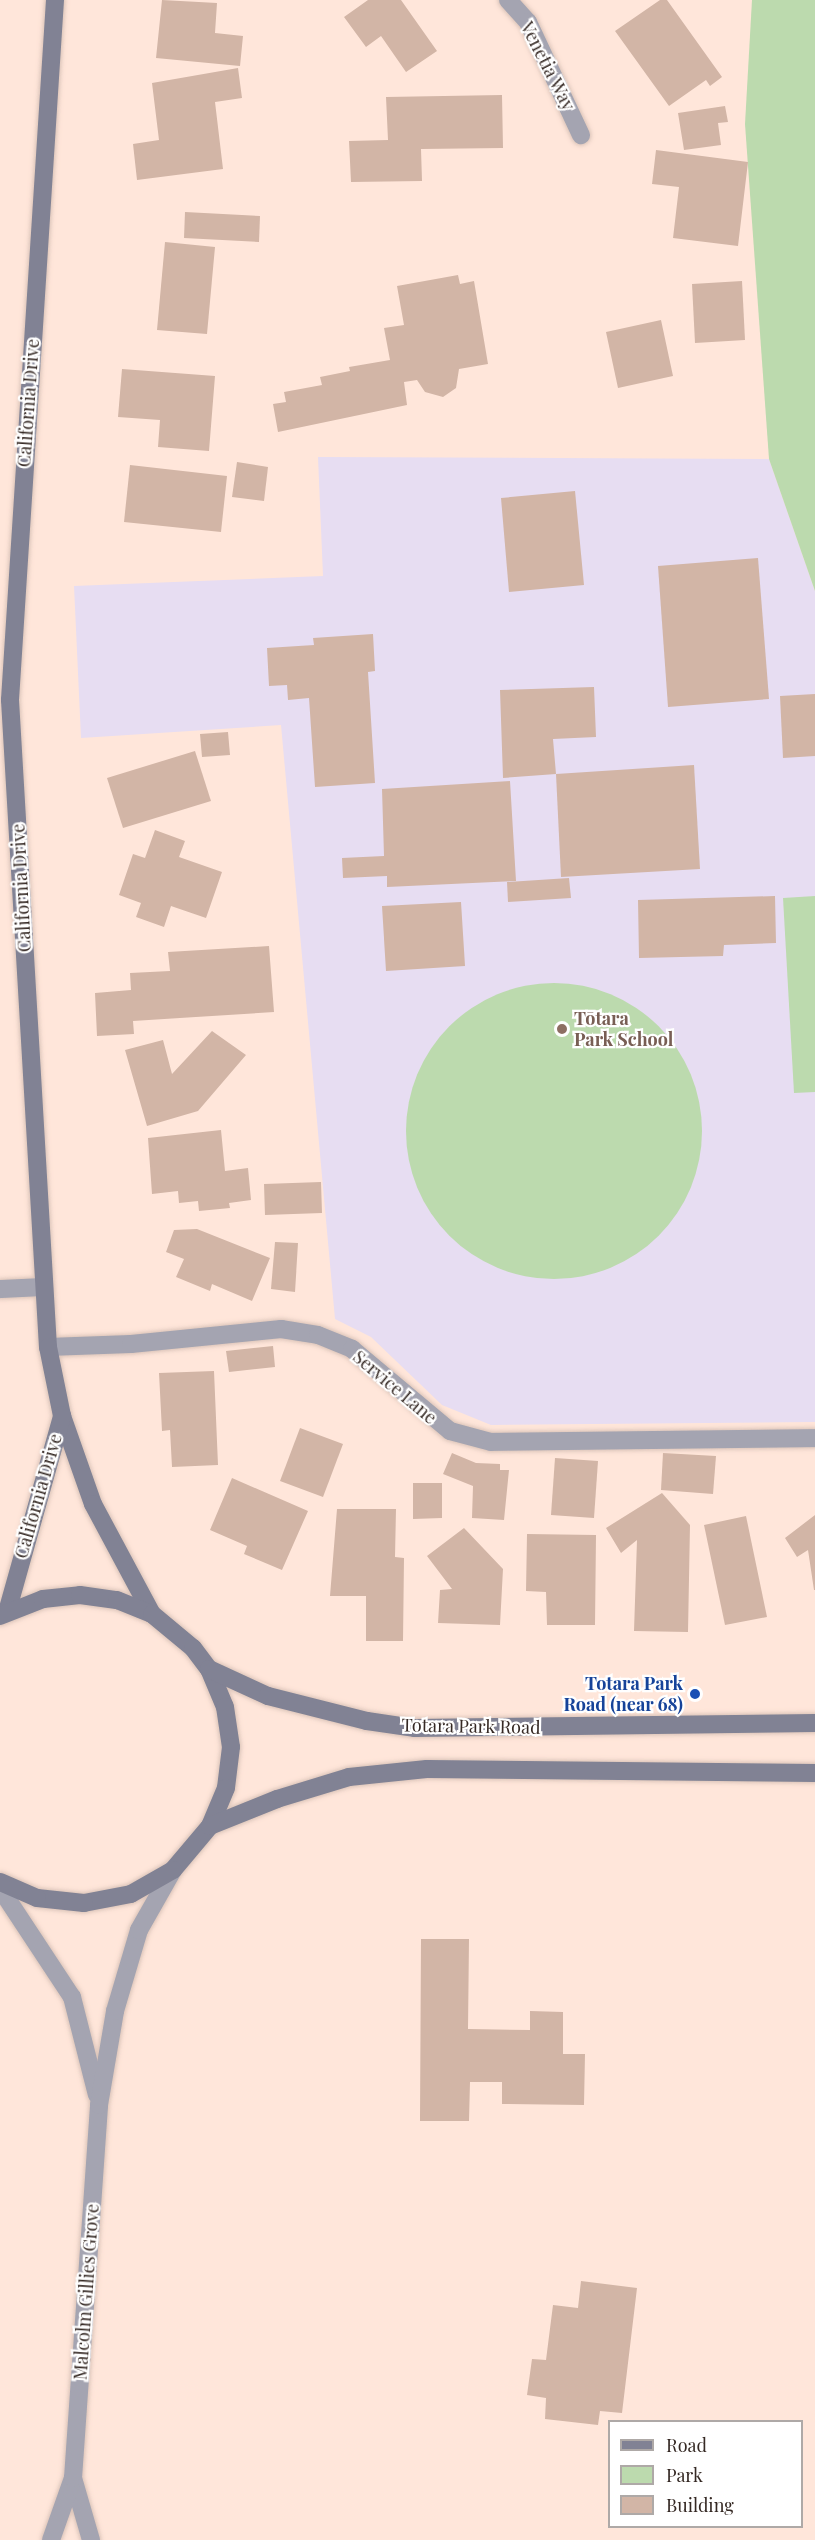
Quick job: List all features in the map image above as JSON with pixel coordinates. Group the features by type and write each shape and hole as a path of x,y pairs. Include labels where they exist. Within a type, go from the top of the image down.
{"street":[{"name":"California Drive","path":"55,0 5,700 48,1347 62,1416 93,1504 152,1614"},
{"name":"Venetia Way","path":"508,0 528,22 581,135"},
{"path":"0,1289 44,1287"},
{"name":"Service Lane","path":"48,1347 131,1344 280,1329 318,1335 352,1349 450,1431 491,1442 815,1438"},
{"name":"California Drive","path":"4,1614 62,1416"},
{"path":"0,1882 37,1898 84,1903 131,1894 173,1870 210,1826 226,1788 231,1747 225,1707 209,1669 193,1648 152,1614 117,1600 80,1595 43,1599 4,1614"},
{"name":"Totara Park Road","path":"209,1669 268,1696 367,1721 415,1728 815,1723"},
{"path":"210,1826 277,1799 349,1777 427,1769 815,1773"},
{"name":"Malcolm Gillies Grove","path":"51,2540 73,2478 99,2105 127,1970 139,1930 173,1870"},
{"name":"Malcolm Gillies Grove","path":"0,1888 72,1997 99,2105"},
{"name":"Malcolm Gillies Grove","path":"73,2478 91,2540"}],"shaded area":[{"name":"Tōtara Park School","path":"318,457 769,459 815,591 815,1422 491,1425 442,1405 371,1337 335,1319 281,725 81,738 74,586 323,576"}],"green space":[{"path":"752,0 815,0 815,591 769,459 745,124"},
{"path":"815,896 815,1092 794,1093 783,898"},
{"path":"539,983 569,983 597,989 624,1000 648,1016 669,1037 685,1061 696,1088 702,1116 700,1160 685,1201 669,1225 648,1246 624,1262 597,1273 569,1279 539,1279 511,1273 484,1262 460,1246 439,1225 423,1201 412,1174 406,1146 406,1116 412,1088 423,1061 439,1037 460,1016 484,1000 511,989"}],"building":[{"path":"162,0 217,3 215,33 243,36 240,66 156,58"},
{"path":"368,0 401,0 437,51 406,72 381,36 366,47 344,17"},
{"path":"660,0 667,0 722,77 710,86 706,80 669,106 615,31"},
{"path":"238,68 242,98 215,102 223,169 137,180 133,144 159,140 152,83"},
{"path":"502,95 503,148 421,149 422,181 351,182 349,141 388,140 386,97"},
{"path":"725,106 728,122 718,123 721,145 684,150 678,113"},
{"path":"656,150 748,162 738,246 673,238 679,187 652,184"},
{"path":"185,212 260,216 259,242 184,238"},
{"path":"165,242 215,247 207,334 157,330"},
{"path":"458,275 460,284 474,281 488,364 459,369 456,388 443,397 425,392 417,380 404,382 407,405 278,432 273,404 286,402 284,392 322,385 320,377 350,371 349,367 390,360 384,328 404,325 397,286"},
{"path":"742,281 745,340 695,343 692,284"},
{"path":"661,320 673,376 618,388 606,332"},
{"path":"122,369 215,376 209,451 158,447 160,420 118,417"},
{"path":"237,462 268,467 264,501 232,497"},
{"path":"130,465 227,476 221,532 124,522"},
{"path":"575,491 584,585 509,592 501,498"},
{"path":"758,558 769,699 668,707 658,566"},
{"path":"373,634 375,671 368,672 375,783 315,787 309,698 288,700 287,685 269,686 267,648 314,645 313,638"},
{"path":"594,687 596,737 553,739 556,774 503,778 500,690"},
{"path":"815,694 815,756 783,758 780,696"},
{"path":"228,732 230,755 202,757 200,734"},
{"path":"195,751 211,801 123,828 107,778"},
{"path":"694,765 700,869 561,877 556,774"},
{"path":"510,781 516,881 387,887 387,876 343,878 342,858 384,856 382,789"},
{"path":"155,830 185,841 179,857 222,872 206,918 171,906 164,927 136,917 141,903 119,895 133,854 145,858"},
{"path":"569,878 571,898 508,902 507,882"},
{"path":"775,896 776,943 724,945 723,956 639,958 638,900"},
{"path":"461,902 465,966 386,971 382,906"},
{"path":"269,946 274,1012 133,1021 134,1034 97,1036 95,993 131,990 130,973 170,971 168,952"},
{"path":"212,1031 246,1055 198,1111 147,1126 125,1050 163,1040 172,1074"},
{"path":"221,1130 225,1171 248,1168 251,1200 229,1203 230,1208 199,1211 198,1201 179,1203 178,1191 152,1194 148,1138"},
{"path":"321,1182 322,1213 265,1215 264,1184"},
{"path":"197,1229 270,1258 252,1301 212,1284 210,1291 176,1277 184,1259 166,1252 174,1230"},
{"path":"275,1242 298,1243 295,1292 271,1289"},
{"path":"273,1346 275,1367 229,1372 226,1351"},
{"path":"214,1371 218,1465 172,1467 170,1430 162,1431 159,1373"},
{"path":"300,1428 343,1444 323,1497 280,1481"},
{"path":"452,1453 476,1463 500,1464 500,1470 509,1470 504,1520 472,1518 473,1486 443,1474"},
{"path":"663,1453 716,1456 713,1494 661,1490"},
{"path":"555,1458 598,1461 594,1518 551,1515"},
{"path":"232,1478 308,1511 282,1570 244,1554 247,1546 210,1530"},
{"path":"413,1483 442,1483 442,1518 413,1519"},
{"path":"662,1493 690,1525 688,1632 634,1631 637,1540 621,1553 606,1528"},
{"path":"337,1509 396,1509 395,1557 404,1558 403,1641 366,1641 366,1596 330,1596"},
{"path":"815,1515 814,1590 808,1550 797,1557 785,1538"},
{"path":"746,1516 767,1617 725,1625 704,1525"},
{"path":"464,1528 503,1569 500,1625 438,1623 440,1590 452,1589 427,1556"},
{"path":"527,1534 596,1535 595,1625 547,1625 546,1592 526,1591"},
{"path":"421,1939 469,1939 468,2029 530,2030 530,2011 563,2012 563,2054 585,2054 584,2105 502,2104 502,2082 470,2082 469,2121 420,2121"},
{"path":"581,2281 637,2288 622,2413 600,2411 598,2425 545,2419 546,2398 527,2395 532,2359 546,2360 553,2305 578,2308"}],"place":[{"name":"Tōtara Park School","path":"562,1029"},
{"name":"Totara Park Road (near 68)","path":"695,1694"}]}
